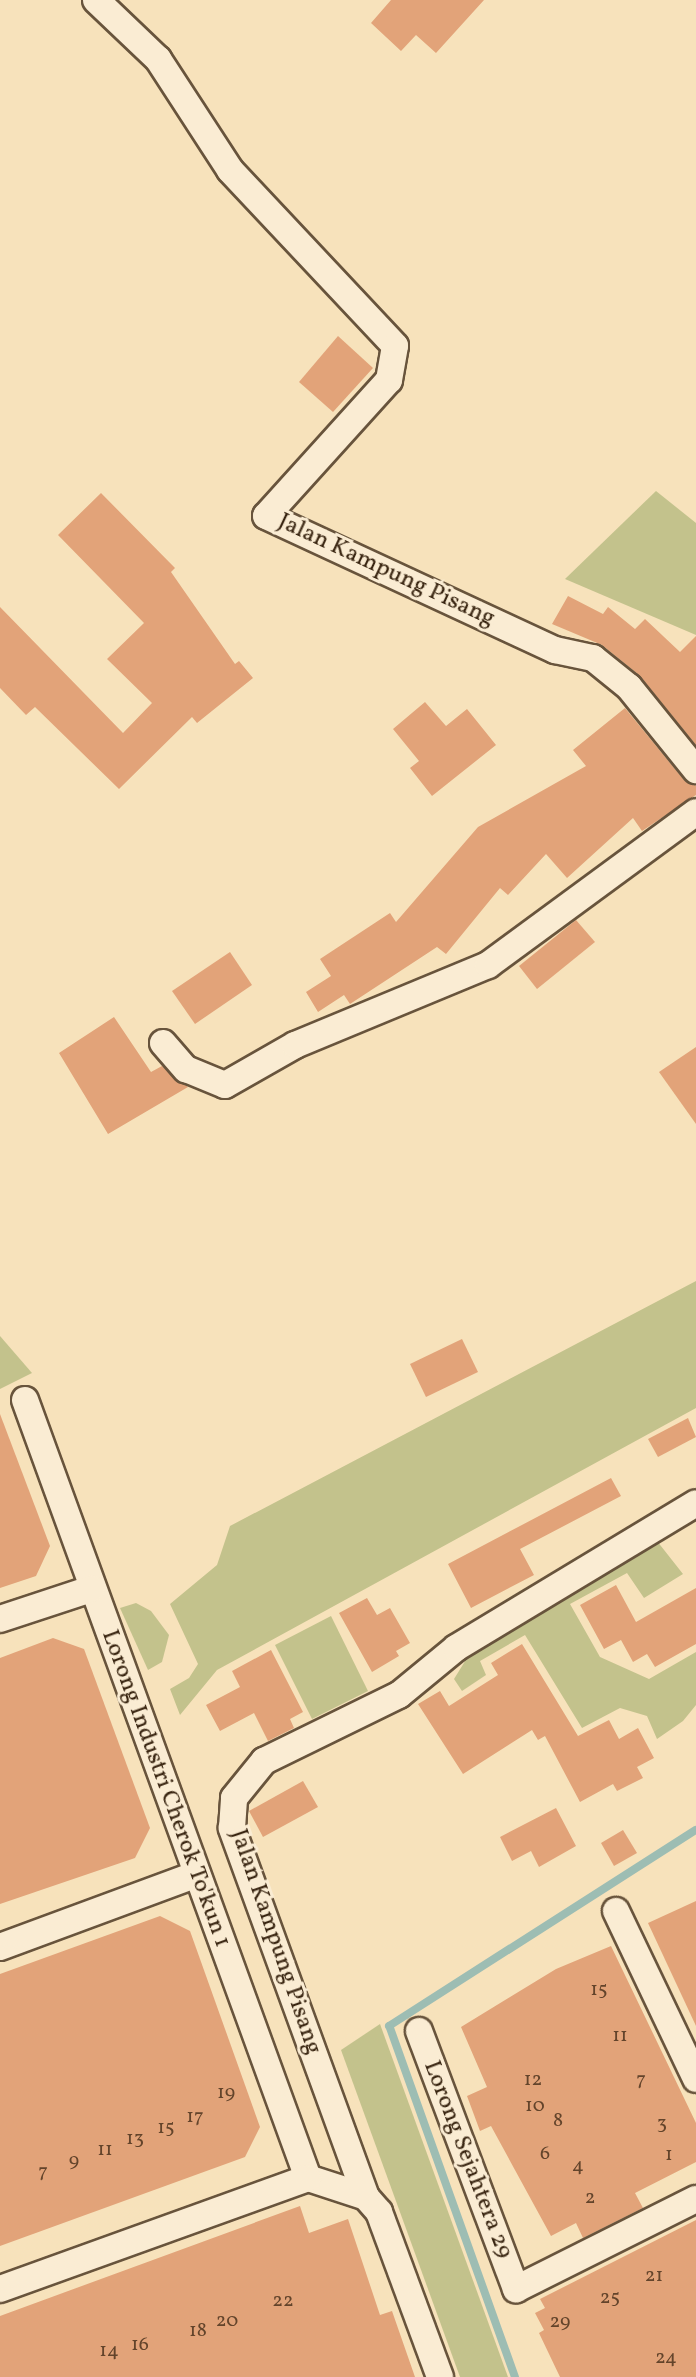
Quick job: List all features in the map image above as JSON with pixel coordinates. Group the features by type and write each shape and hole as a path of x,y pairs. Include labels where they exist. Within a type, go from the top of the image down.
{"street":[{"name":"Jalan Kampung Pisang","path":"96,0 158,59 230,170 395,346 389,380 266,516 555,650 593,658 629,687 696,770"},
{"path":"163,1043 186,1069 225,1085 295,1045 488,965 696,812"},
{"name":"Lorong Industri Cherok To'kun 1","path":"25,1400 91,1589 308,2178"},
{"name":"Jalan Kampung Pisang","path":"440,2377 379,2212 366,2197 232,1828 234,1798 264,1761 399,1695 456,1648 696,1503"},
{"path":"0,1619 91,1589"},
{"path":"0,1947 197,1874"},
{"path":"616,1911 696,2079"},
{"name":"Lorong Sejahtera 29","path":"419,2031 516,2289 696,2199"},
{"path":"0,2289 308,2178 366,2197"}],"shaded area":[{"path":"656,491 696,523 696,635 565,579"},
{"path":"696,1281 696,1408 217,1670 180,1715 170,1689 189,1678 198,1664 170,1604 217,1565 230,1526"},
{"path":"0,1336 32,1373 0,1389"},
{"path":"657,1541 683,1574 644,1598 627,1573 570,1604 600,1657 649,1679 696,1652 696,1705 683,1721 657,1739 647,1716 620,1708 582,1728 525,1635 480,1661 486,1675 462,1691 454,1679 472,1650"},
{"path":"136,1603 151,1611 169,1635 162,1662 148,1670 120,1608"},
{"path":"331,1616 368,1691 312,1719 275,1645"},
{"path":"380,2024 508,2377 460,2377 341,2050"}],"building":[{"path":"391,0 484,0 436,53 416,35 401,51 371,23"},
{"path":"338,336 373,368 333,412 299,382"},
{"path":"101,493 175,568 171,572 235,664 239,661 253,678 197,723 192,717 119,789 35,707 26,715 0,688 0,607 123,733 152,703 107,659 144,623 58,535"},
{"path":"568,596 603,614 608,607 635,629 645,619 680,652 696,636 696,745 639,675 602,645 552,624"},
{"path":"425,702 446,726 467,709 496,745 432,796 410,768 419,761 393,729"},
{"path":"625,708 684,780 696,786 696,795 642,831 633,818 567,878 546,854 508,895 500,888 446,954 437,947 350,1004 344,995 318,1012 306,992 331,976 320,959 390,913 396,922 478,827 586,766 573,750"},
{"path":"576,920 595,942 537,989 519,966"},
{"path":"230,952 252,985 195,1024 172,991"},
{"path":"114,1017 151,1072 162,1066 188,1087 108,1134 59,1053"},
{"path":"696,1047 696,1124 659,1072"},
{"path":"462,1339 478,1372 426,1397 410,1364"},
{"path":"0,1414 50,1546 36,1576 0,1588"},
{"path":"688,1418 696,1437 658,1457 648,1439"},
{"path":"611,1478 621,1496 520,1549 534,1575 471,1608 448,1564"},
{"path":"616,1585 636,1622 696,1588 696,1644 655,1667 647,1654 633,1662 621,1640 604,1649 580,1605"},
{"path":"367,1598 377,1615 390,1608 410,1643 396,1651 399,1656 372,1672 339,1613"},
{"path":"53,1638 84,1649 150,1828 135,1858 0,1904 0,1658"},
{"path":"522,1644 578,1736 609,1720 619,1739 638,1728 654,1758 637,1767 643,1778 617,1791 613,1784 580,1802 545,1736 538,1740 532,1730 463,1774 418,1704 440,1691 449,1706 498,1675 491,1663"},
{"path":"271,1650 303,1712 290,1719 294,1728 268,1741 254,1713 220,1731 206,1705 240,1687 232,1671"},
{"path":"303,1781 318,1807 263,1837 249,1811"},
{"path":"556,1808 576,1846 539,1867 531,1851 512,1861 500,1837"},
{"path":"623,1830 637,1853 614,1866 601,1843"},
{"path":"696,1901 696,2026 648,1923"},
{"path":"160,1916 190,1931 260,2127 245,2157 0,2246 0,1974"},
{"path":"611,1946 696,2123 696,2162 635,2193 643,2208 583,2238 576,2223 551,2236 491,2126 480,2131 467,2096 487,2087 461,2027 556,1969"},
{"path":"300,2206 309,2233 348,2219 380,2315 392,2311 415,2377 0,2377 0,2316"},
{"path":"696,2220 696,2377 560,2377 539,2333 544,2330 535,2313 545,2308 540,2299"}],"waterway":[{"path":"515,2377 389,2026 696,1830"}]}
